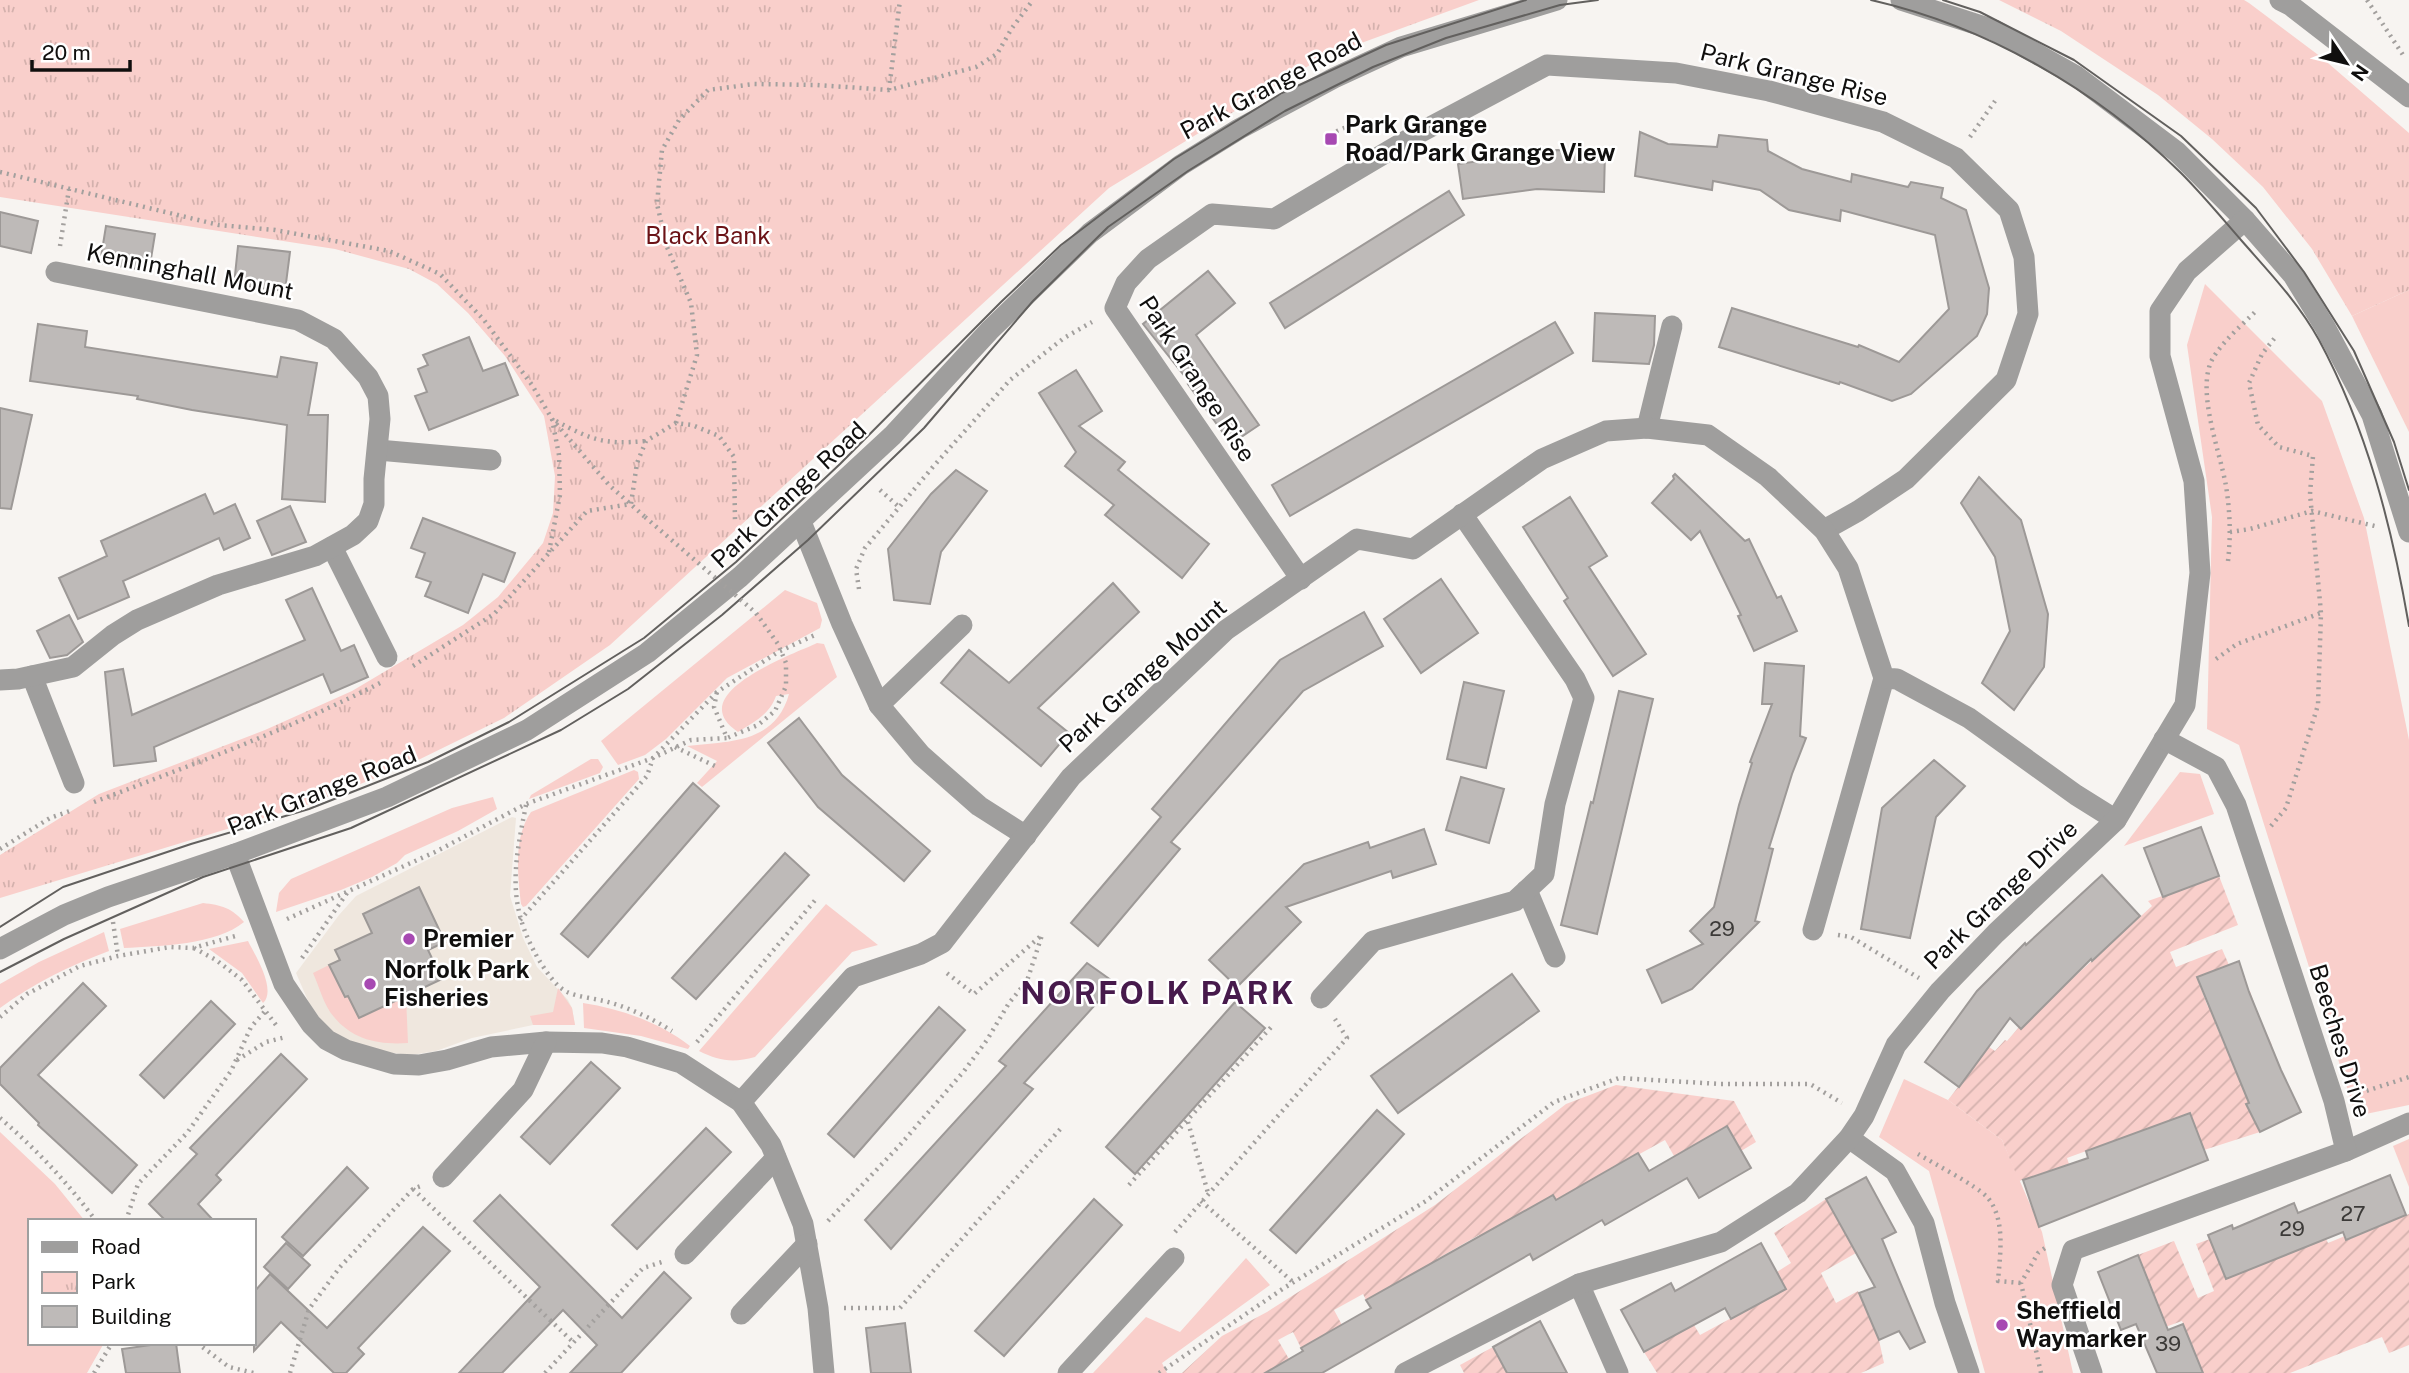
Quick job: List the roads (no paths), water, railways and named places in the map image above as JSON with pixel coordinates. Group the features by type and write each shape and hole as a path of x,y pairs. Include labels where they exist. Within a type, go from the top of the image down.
{"street":[{"name":"Park Grange Road","path":"0,949 64,915 387,797 527,730 647,653 740,577 892,436 989,331 1090,233 1181,165 1239,129 1334,78 1401,47 1557,0"},
{"path":"1901,0 1994,30 2076,76 2177,152 2245,220 2293,275 2325,327 2372,415 2409,532"},
{"path":"2280,0 2409,97"},
{"name":"Park Grange Rise","path":"1301,579 1115,308 1126,283 1148,260 1212,214 1274,219 1419,133 1547,65 1676,73 1769,91 1883,122 1956,158 2009,211 2024,257 2028,314 2006,380 1906,479 1824,530"},
{"name":"Park Grange Drive","path":"1405,1373 1579,1284 1721,1242 1798,1193 1849,1138 1864,1116 1896,1045 1940,991 1996,933 2116,820 2185,705 2200,573 2194,481 2160,356 2160,311 2187,271 2245,220"},
{"name":"Kenninghall Mount","path":"0,680 73,667 113,635 137,620 218,584 315,556 353,535 368,521 374,504 380,419 377,396 368,377 334,339 298,320 56,272"},
{"path":"1647,428 1672,326"},
{"name":"Park Grange Mount","path":"741,1102 853,977 921,954 942,943 1071,777 1226,630 1357,539 1413,548 1542,459 1606,431 1647,428 1708,435 1768,477 1824,530 1848,568 1884,678"},
{"path":"378,450 491,460"},
{"path":"1321,998 1373,941 1516,901 1544,874 1555,804 1584,698 1575,678 1462,514"},
{"path":"801,522 842,624 879,705 921,755 959,789 979,806 1026,836"},
{"path":"332,547 388,668"},
{"path":"879,705 962,625"},
{"path":"32,676 74,783"},
{"path":"1813,930 1884,678 1897,679 1969,718 2076,795 2116,820"},
{"name":"Beeches Drive","path":"2092,1373 2062,1285 2073,1250 2346,1150 2334,1101 2236,805 2216,767 2164,739"},
{"path":"235,854 284,984 311,1024 327,1040 346,1050 394,1064 419,1065 491,1047 546,1042 602,1043 687,1054 741,1102 771,1145 803,1224 818,1308 824,1373"},
{"path":"1527,890 1555,957"},
{"path":"443,1177 523,1090 546,1042"},
{"path":"2346,1150 2409,1122"},
{"path":"1849,1138 1895,1171 1924,1223 1945,1303 1969,1373"},
{"path":"685,1254 776,1158"},
{"path":"741,1314 807,1244"},
{"path":"1068,1373 1174,1258"},
{"path":"1579,1284 1618,1373"}],"tram line":[{"path":"0,927 63,887 191,844 309,809 428,762 509,722 644,638 736,562 840,464 1061,245 1174,159 1282,93 1386,45 1526,0"},
{"path":"0,972 64,939 203,877 351,828 561,730 628,689 722,615 808,540 924,428 1033,301 1108,227 1188,171 1285,111 1373,67 1446,38 1560,5 1598,0"},
{"path":"1871,0 1956,26 2038,65 2076,89 2113,115 2181,173 2272,276 2302,313 2319,340 2351,408 2386,515 2409,626"},
{"path":"1943,0 1980,12 2074,60 2181,136 2256,208 2304,272 2354,351 2394,442 2409,490"}],"place":[{"name":"Park Grange Road/Park Grange View","path":"1331,139"},
{"name":"Premier","path":"409,939"},
{"name":"Norfolk Park Fisheries","path":"370,984"},
{"name":"Sheffield Waymarker","path":"2002,1325"}],"district":[{"name":"NORFOLK PARK","path":"1158,993"}],"park label":[{"name":"Black Bank","path":"708,236"}]}
